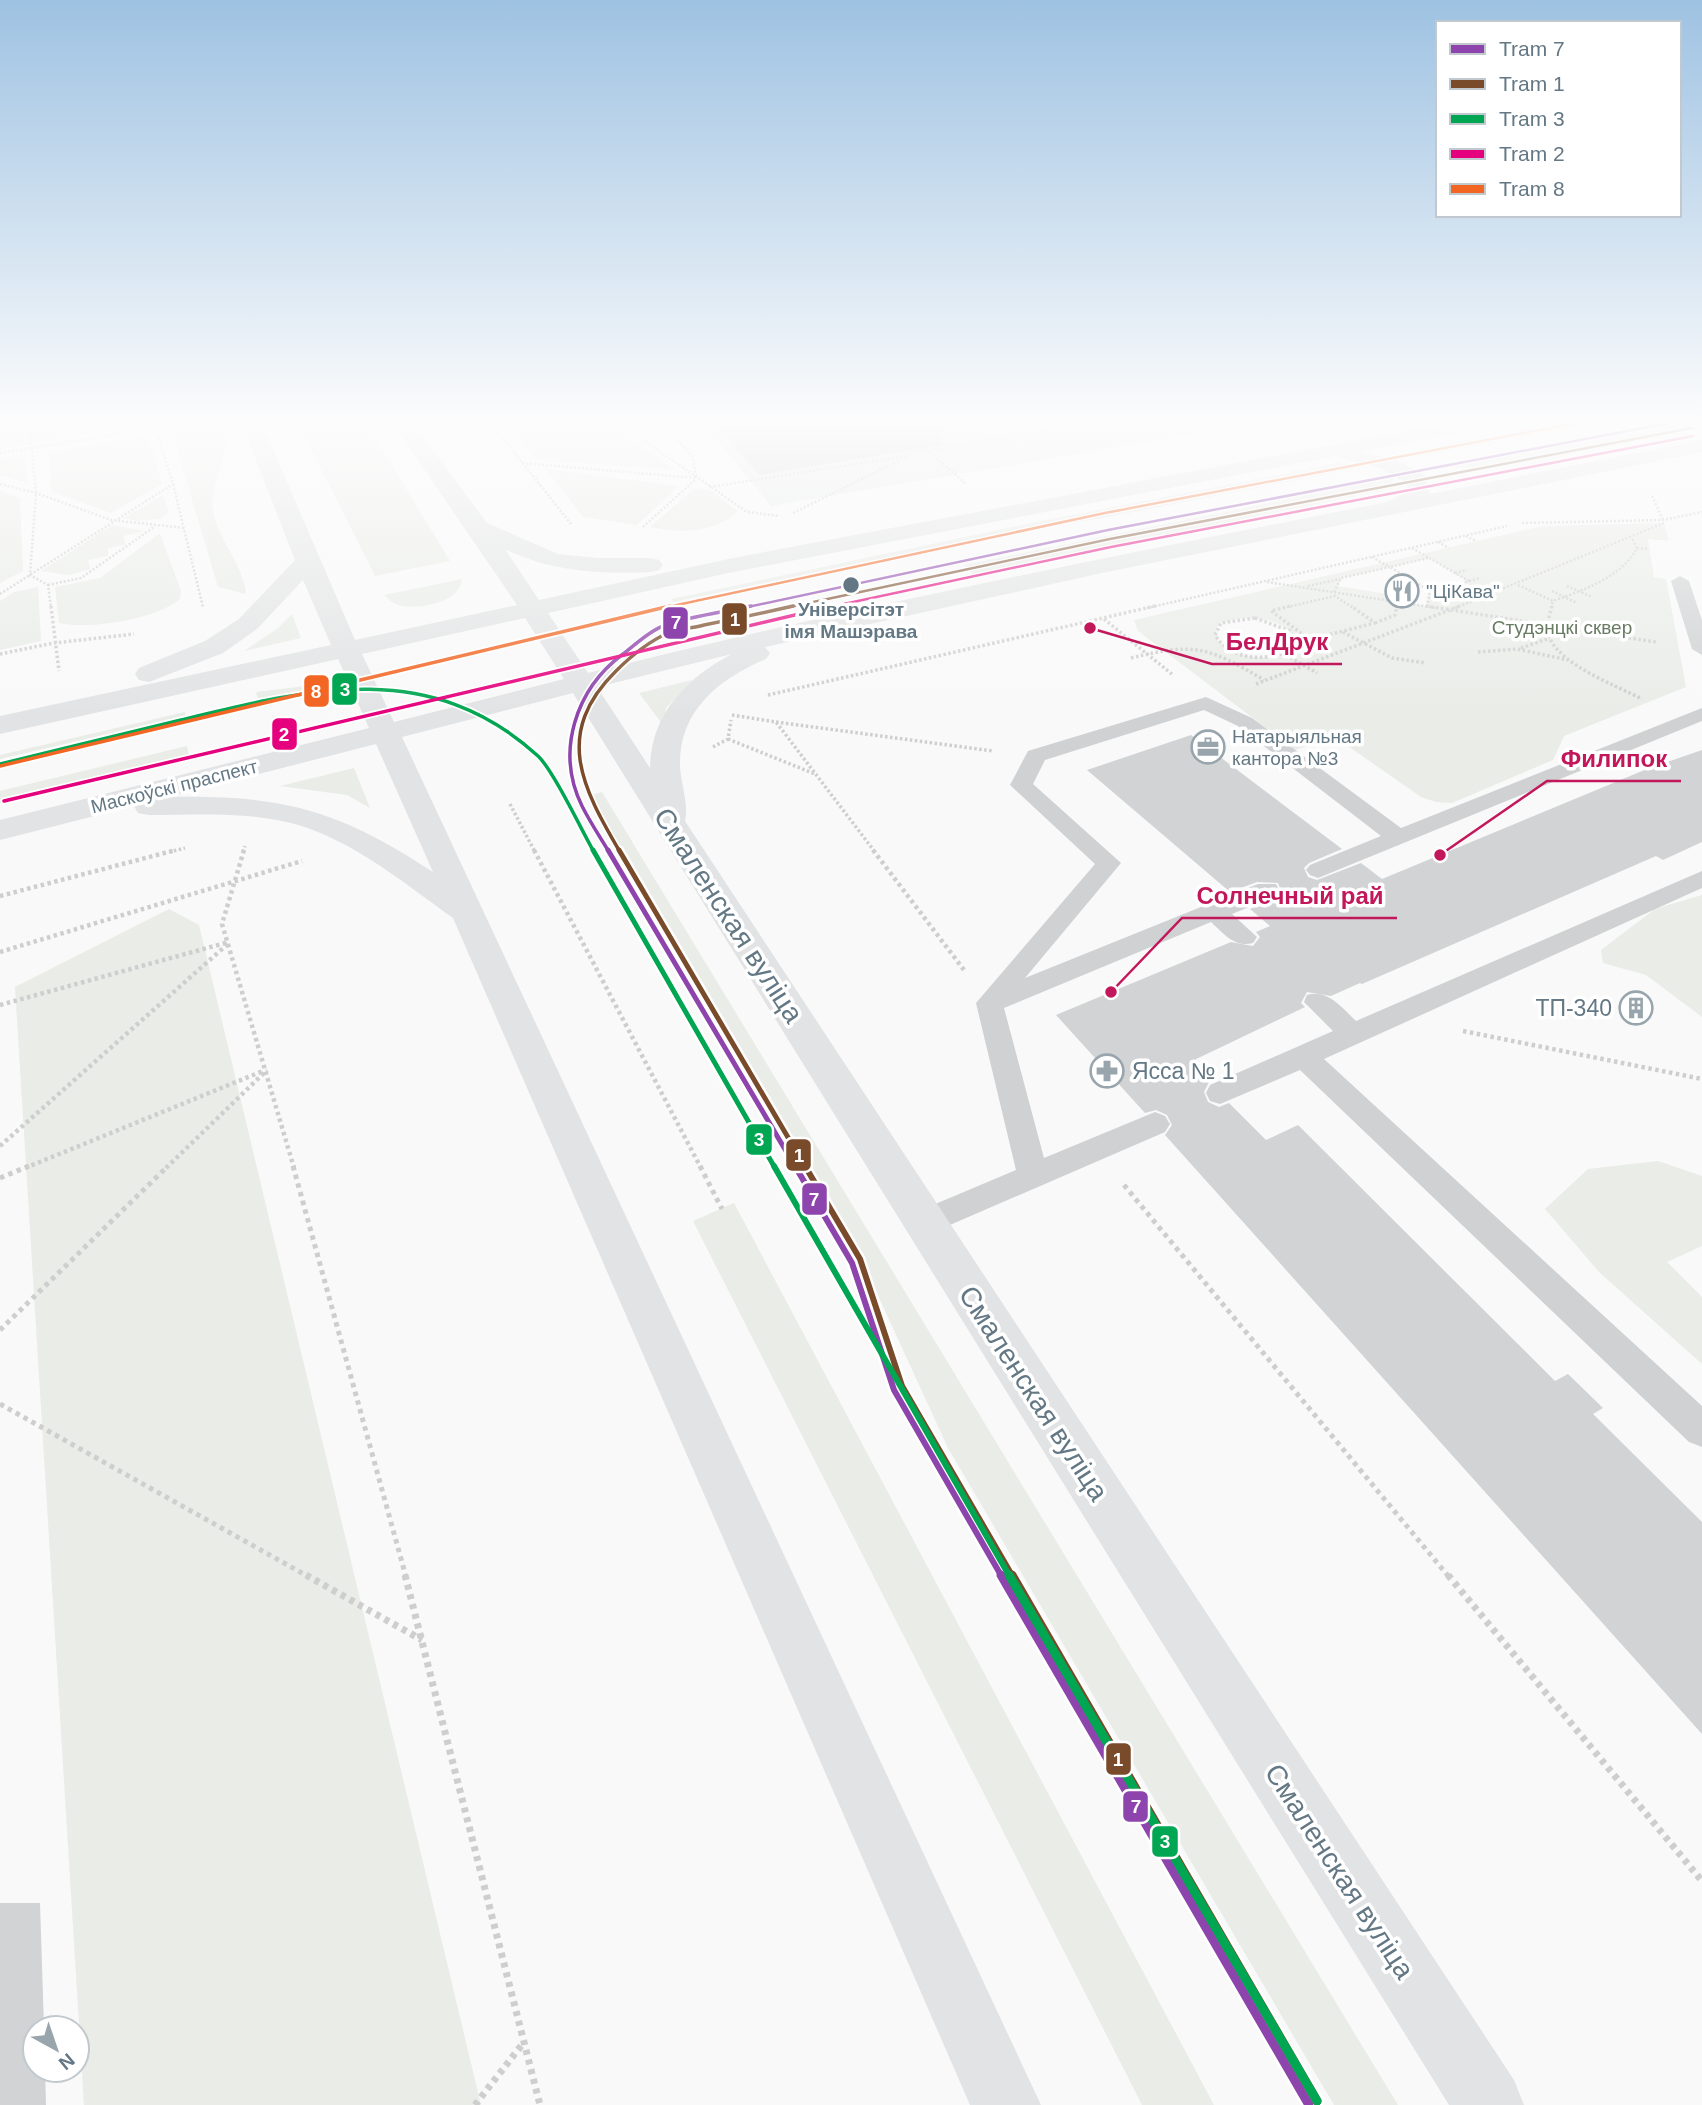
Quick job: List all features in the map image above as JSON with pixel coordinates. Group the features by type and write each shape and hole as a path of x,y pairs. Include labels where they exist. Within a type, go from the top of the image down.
{"main road":[{"path":"289,517 346,649 386,732 1006,2105"},
{"name":"Смаленская вуліца","path":"471,517 533,609 1489,2105"},
{"path":"6,724 733,565 983,517"},
{"name":"Маскоўскі праспект","path":"14,826 579,681 1102,566 1344,517"},
{"path":"479,528 540,556 564,562 593,566 733,565"},
{"path":"6,724 154,673 214,647 257,616 307,562"},
{"path":"673,828 666,781 667,737 690,696 739,660 821,628"},
{"path":"14,826 141,806 226,807 291,813 338,832 414,873 467,911"}],"lane":[{"path":"1681,581 1702,649"},
{"path":"989,1003 1109,863 1021,785 1036,756 1206,703 1245,722 1399,838"},
{"path":"1318,870 1702,714"},
{"path":"1220,1094 1702,879"},
{"path":"989,1003 1267,890"},
{"path":"1213,911 1244,937"},
{"path":"1317,1002 1353,1034"},
{"path":"989,1003 1033,1175"},
{"path":"1303,1056 1702,1430"},
{"path":"925,1222 1155,1124"}],"path":[{"path":"30,575 34,517"},
{"path":"103,517 184,528"},
{"path":"0,594 116,517"},
{"path":"181,517 205,614"},
{"path":"566,517 575,528"},
{"path":"642,527 653,517"},
{"path":"1550,517 1522,523 1664,522"},
{"path":"1662,517 1664,522"},
{"path":"1103,618 1206,703 1518,584 1632,538 1664,522 1682,517"},
{"path":"30,575 48,585 81,578 155,526"},
{"path":"764,696 1508,526"},
{"path":"1495,529 1505,535"},
{"path":"1466,536 1476,541"},
{"path":"1632,538 1637,548"},
{"path":"1438,542 1449,548"},
{"path":"1412,548 1469,581"},
{"path":"1637,548 1649,549"},
{"path":"1518,584 1553,601 1593,585 1628,561 1637,548"},
{"path":"1371,557 1430,591 1480,578"},
{"path":"1304,587 1429,558"},
{"path":"1400,559 1408,563"},
{"path":"1442,565 1453,563"},
{"path":"1455,573 1467,570"},
{"path":"1334,592 1341,578"},
{"path":"1265,581 1663,643"},
{"path":"1461,583 1469,588"},
{"path":"48,585 59,671"},
{"path":"1567,586 1592,597"},
{"path":"1442,588 1451,593"},
{"path":"1427,606 1430,591"},
{"path":"1552,591 1577,603"},
{"path":"1309,639 1271,611 1335,596 1375,623"},
{"path":"1553,601 1547,625 1550,638 1563,654 1653,705"},
{"path":"1296,643 1290,631 1280,625 1242,618 1221,623 1216,628 1218,641 1227,648 1262,658 1285,654 1293,650 1296,643 1375,623 1395,615 1398,602"},
{"path":"1342,631 1395,661 1426,663"},
{"path":"0,654 54,643 144,633"},
{"path":"1478,652 1517,649 1550,638"},
{"path":"1131,659 1174,647 1195,646 1216,652 1265,681"},
{"path":"1216,652 1227,648"},
{"path":"1517,649 1576,662"},
{"path":"1285,654 1317,673"},
{"path":"723,705 731,715 1036,756"},
{"path":"728,739 731,715"},
{"path":"776,722 989,1003"},
{"path":"1335,744 1364,734"},
{"path":"709,749 728,739"},
{"path":"728,739 816,775"},
{"path":"510,804 722,1209"},
{"path":"0,896 197,845"},
{"path":"0,952 313,858"},
{"path":"234,880 222,924 230,942 267,1070 423,1640 540,2105"},
{"path":"0,1005 230,942"},
{"path":"0,1146 230,942"},
{"path":"1390,1017 1674,1071 1702,1079"},
{"path":"0,1178 267,1070"},
{"path":"0,1330 267,1070"},
{"path":"1094,1149 1702,1881"},
{"path":"0,1404 423,1640"},
{"path":"475,2105 524,2041"}],"green space":[{"path":"0,517 21,517 23,571 0,583"},
{"path":"125,517 163,517 137,521"},
{"path":"197,517 215,517 240,572 246,594 218,587"},
{"path":"345,517 423,517 450,561 375,576"},
{"path":"585,517 645,517 637,525"},
{"path":"661,517 730,517 697,530 650,527"},
{"path":"1060,517 1107,517 1022,529 674,602 671,599"},
{"path":"1199,517 1253,517 974,575 964,565"},
{"name":"Студэнцкі сквер","path":"1664,523 1669,541 1648,539 1654,577 1666,579 1686,687 1564,736 1553,760 1452,803 1421,797 1335,737 1295,750 1138,631 1134,620 1542,526","holes":["1429,558 1468,581 1430,591 1427,606 1398,602 1400,596 1337,586 1341,578","1242,618 1274,622 1289,630 1297,644 1293,650 1274,657 1254,657 1235,652 1218,641 1216,628 1221,623"]},
{"path":"112,525 145,531 123,536 126,545 108,548 108,556 88,560 90,569 69,575 41,571"},
{"path":"160,533 181,591 180,599 156,612 122,621 87,625 59,623 55,587 100,578"},
{"path":"462,579 455,593 430,605 400,605 384,595"},
{"path":"38,587 41,641 0,650 0,601 14,592"},
{"path":"292,614 301,638 244,651 278,628"},
{"path":"692,680 666,708 663,725 639,693"},
{"path":"305,686 317,689 259,703 256,692"},
{"path":"185,712 185,716 0,759 0,755"},
{"path":"187,746 189,757 0,803 0,791"},
{"path":"354,768 370,808 347,795 280,786"},
{"path":"602,792 1398,2105 1334,2105 948,1448 864,1265 589,796"},
{"path":"1702,895 1702,1017 1646,975 1603,963 1601,950 1655,909"},
{"path":"169,909 199,925 481,2105 84,2105 83,2084 91,2084 91,2014 78,2014 15,987"},
{"path":"1658,1161 1702,1176 1702,1246 1667,1262 1702,1297 1702,1364 1600,1273 1545,1209 1588,1169"},
{"path":"734,1203 1214,2105 1142,2105 693,1221"}],"building":[{"path":"1191,735 1342,849 1309,863 1304,868 1308,877 1317,880 1361,863 1382,879 1647,769 1702,750 1702,842 1663,860 1656,856 1331,996 1307,992 1301,1003 1305,1007 1190,1062 1209,1082 1204,1092 1208,1102 1219,1107 1229,1103 1266,1140 1298,1125 1555,1381 1568,1374 1603,1408 1593,1414 1702,1522 1702,1734 1165,1135 1172,1125 1167,1115 1156,1110 1145,1113 1056,1015 1231,942 1253,946 1260,937 1256,932 1270,926 1250,909 1278,897 1281,891 1278,883 1257,882 1230,892 1087,770"},
{"path":"0,1903 40,1903 44,2014 21,2014 21,2084 45,2084 46,2105 0,2105"}],"tram line":[{"name":"8","path":"0,766 706,598 1085,517"},
{"name":"7","path":"1175,517 665,625 616,659 597,677 583,697 574,719 570,744 581,804 852,1263 894,1390 1309,2105"},
{"name":"1","path":"1224,517 668,633 622,665 605,682 591,701 583,721 579,744 581,770 589,800 860,1259 902,1386 1317,2101"},
{"name":"2","path":"4,801 714,632 1111,547 1267,517"},
{"name":"3","path":"0,764 276,698 339,689 370,688 434,696 463,706 490,721 540,758 1024,1601 1317,2101"}],"place":[{"name":"Універсітэт імя Машэрава","path":"851,585"},
{"name":"\"ЦіКава\"","path":"1402,591"},
{"name":"БелДрук","path":"1090,628"},
{"name":"Натарыяльная кантора №3","path":"1208,747"},
{"name":"Филипок","path":"1440,855"},
{"name":"Солнечный рай","path":"1111,992"},
{"name":"ТП-340","path":"1636,1008"},
{"name":"Ясса № 1","path":"1107,1071"}]}
